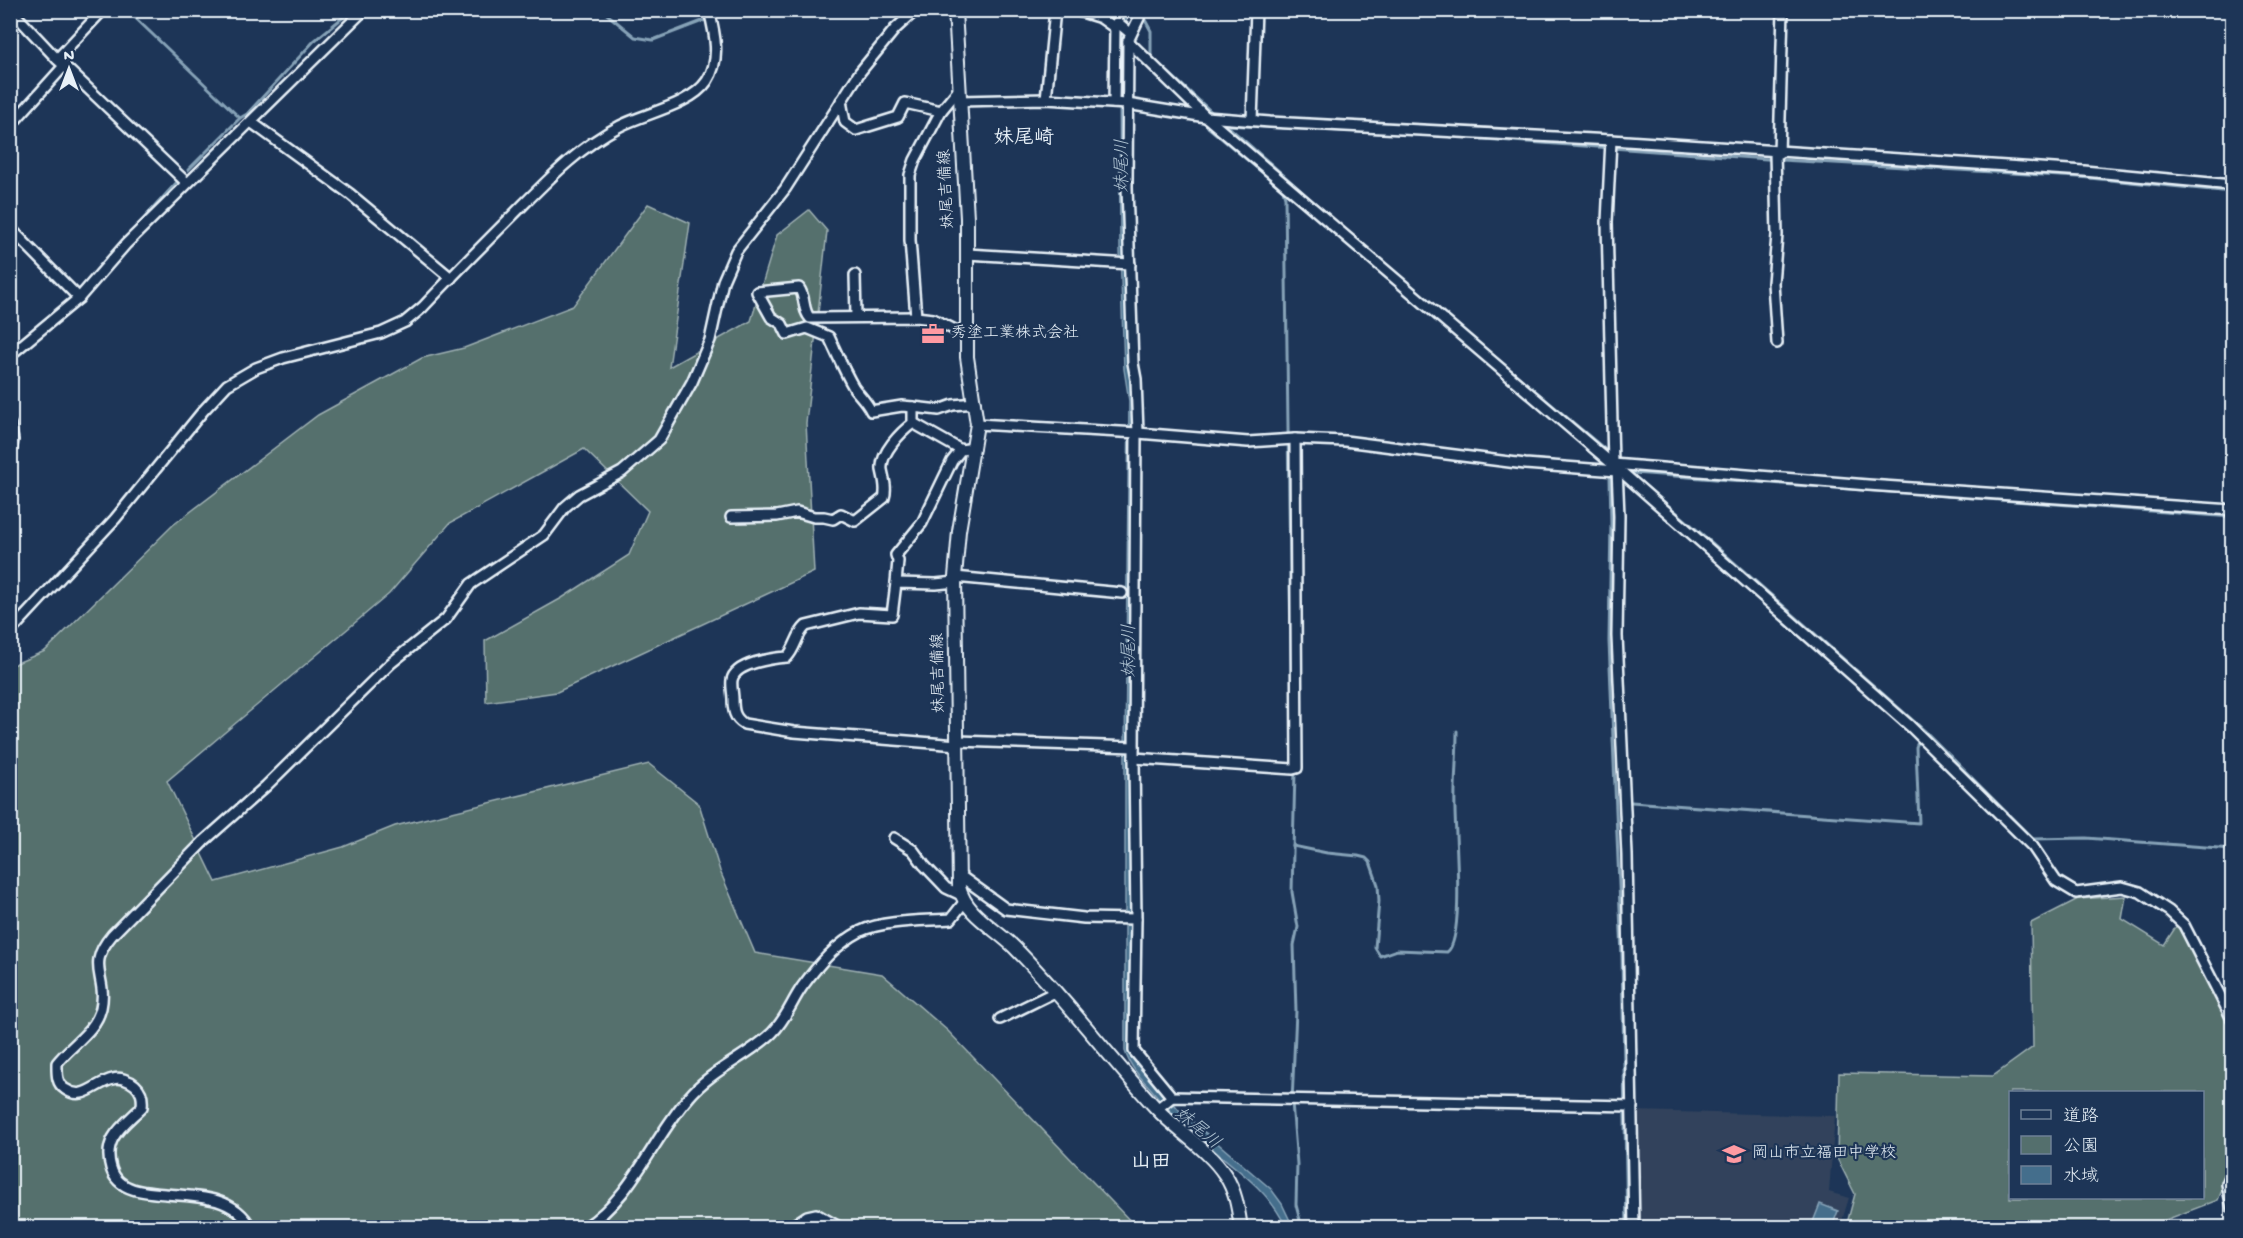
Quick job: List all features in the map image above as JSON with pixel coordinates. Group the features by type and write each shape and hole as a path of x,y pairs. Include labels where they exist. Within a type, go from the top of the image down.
{"main road":[{"name":"妹尾吉備線","path":"955,10 967,218 967,357 977,424 968,449 955,579 959,875 963,898"},
{"path":"963,898 978,917 1013,946 1159,1108 1225,1175 1237,1200 1240,1227"}],"street":[{"path":"11,10 60,62 187,183"},
{"path":"10,126 103,10"},
{"path":"10,355 76,295 364,10"},
{"path":"251,1227 239,1212 214,1199 186,1194 146,1192 121,1185 111,1171 108,1155 110,1144 115,1133 142,1107 143,1098 140,1091 134,1084 121,1078 112,1079 85,1093 77,1094 62,1087 58,1081 57,1063 95,1023 101,1008 98,970 100,951 112,935 204,841 266,786 391,663 446,620 471,584 544,535 565,507 579,495 622,472 659,440 693,382 710,340 728,265 743,241 785,189 860,72 896,29 916,10"},
{"path":"1047,99 1055,10"},
{"path":"1076,10 1101,18 1124,31 1214,117 1910,726 2032,847 2056,881 2076,893 2122,887 2140,892 2169,911 2184,925 2232,1019"},
{"path":"1139,10 1139,18 1124,31 1120,103 1125,265 1136,379 1130,747 1134,758 1132,919 1134,1051 1171,1097"},
{"path":"1252,120 1256,10"},
{"path":"1778,343 1773,283 1777,235 1776,156 1783,10"},
{"path":"11,630 115,519 227,385 256,368 283,358 381,333 405,322 423,307 561,167 589,144 620,126 693,95 706,83 714,69 715,38 711,16"},
{"path":"1120,103 1124,31"},
{"path":"916,317 910,240 910,175 915,160 941,111 960,88"},
{"path":"960,101 1047,99 1120,103 1214,117 1252,120 1776,156 2084,171 2232,185"},
{"path":"841,101 845,122 856,130 897,117 905,102 941,111"},
{"path":"251,122 350,194 451,278"},
{"path":"1611,145 1607,222 1619,516 1617,636 1627,855 1627,1106 1634,1227"},
{"path":"10,228 76,295"},
{"path":"967,254 1125,265"},
{"path":"855,275 856,316"},
{"path":"967,336 933,319 916,317 810,318 799,288 757,292 771,317 782,324 787,334 807,328 829,337 846,374 871,411 902,406 939,410 953,405 975,403"},
{"path":"913,407 913,423"},
{"path":"913,423 968,449 952,461 922,523 896,555 898,561 892,615 859,613 806,626 800,631 792,652 787,657 742,667 735,673 732,680 733,710 737,720 744,724 817,734 958,743 1130,747"},
{"path":"731,517 765,517 797,512 833,519 841,514 855,521 884,498 886,493 882,466 896,436 913,423"},
{"path":"10,424 13,440 10,459"},
{"path":"977,424 1248,442 1291,440 1363,442 1525,464 1616,468 2232,510"},
{"path":"1134,758 1294,768 1291,440"},
{"path":"896,583 936,584 955,579 1122,593"},
{"path":"584,1227 601,1217 627,1187 689,1097 771,1034 784,1019 800,990 834,948 862,930 886,925 951,919 963,898 946,888 913,850 894,838"},
{"path":"959,875 1006,909 1084,918 1132,919"},
{"path":"1000,1019 1055,992"},
{"path":"1159,1108 1171,1097 1627,1106"},
{"path":"2232,1172 2227,1184 2232,1207"},
{"path":"789,1227 807,1216 816,1214 840,1227"}],"shaded area":[{"name":"岡山市立福田中学校","path":"1635,1111 1835,1116 1829,1192 1849,1198 1840,1227 1636,1227"}],"green space":[{"path":"648,204 690,223 669,367 751,321 777,235 809,210 827,231 806,423 814,572 557,692 486,702 485,641 562,598 629,555 648,511 584,449 450,523 389,594 167,781 216,882 343,847 395,826 649,764 699,804 720,871 755,953 882,974 948,1031 1136,1227 11,1227 10,666 45,651 173,525 318,415 422,358 464,348 573,306"},
{"path":"2126,896 2122,919 2164,945 2177,925 2232,1027 2232,1165 2218,1200 2147,1227 1846,1227 1855,1194 1837,1158 1839,1073 1993,1076 2033,1047 2031,923 2078,899"}],"water":[{"name":"妹尾川","path":"1120,11 1127,13 1125,275 1134,391 1132,1051 1179,1110 1271,1189 1282,1204 1293,1227 1286,1227 1259,1189 1174,1115 1136,1072 1125,1051 1125,754 1129,401 1124,369 1120,248"},
{"path":"1820,1204 1838,1211 1832,1227 1811,1227"}],"waterway":[{"path":"127,10 240,118"},
{"path":"188,170 240,118 247,114 314,41 352,10"},
{"path":"602,10 635,37 653,40 731,10"},
{"path":"1144,10 1144,18 1151,31 1151,55"},
{"path":"1134,41 1216,116"},
{"path":"1221,120 1333,219"},
{"path":"1226,125 1441,136 1781,160 2079,177 2232,192"},
{"path":"1208,127 1283,190 1285,197 1292,731"},
{"path":"69,301 177,182"},
{"path":"1445,315 1608,452"},
{"path":"1629,472 1925,731 2033,839 2086,838 2232,849"},
{"path":"1633,473 2232,517"},
{"path":"1610,476 1609,641 1622,957 1627,1228"},
{"path":"1293,846 1358,856 1370,862 1378,885 1375,948 1380,956 1397,950 1447,952 1453,943 1457,908 1455,800 1457,731"},
{"path":"1631,802 1919,823 1916,747 1918,742"},
{"path":"1295,771 1292,892 1298,927 1294,945 1296,1011 1292,1102 1297,1164 1296,1205 1302,1228"}],"place":[{"name":"秀塗工業株式会社","path":"933,334"},
{"name":"岡山市立福田中学校","path":"1734,1154"}],"district":[{"name":"妹尾崎","path":"1024,139"},
{"name":"山田","path":"1151,1163"}]}
